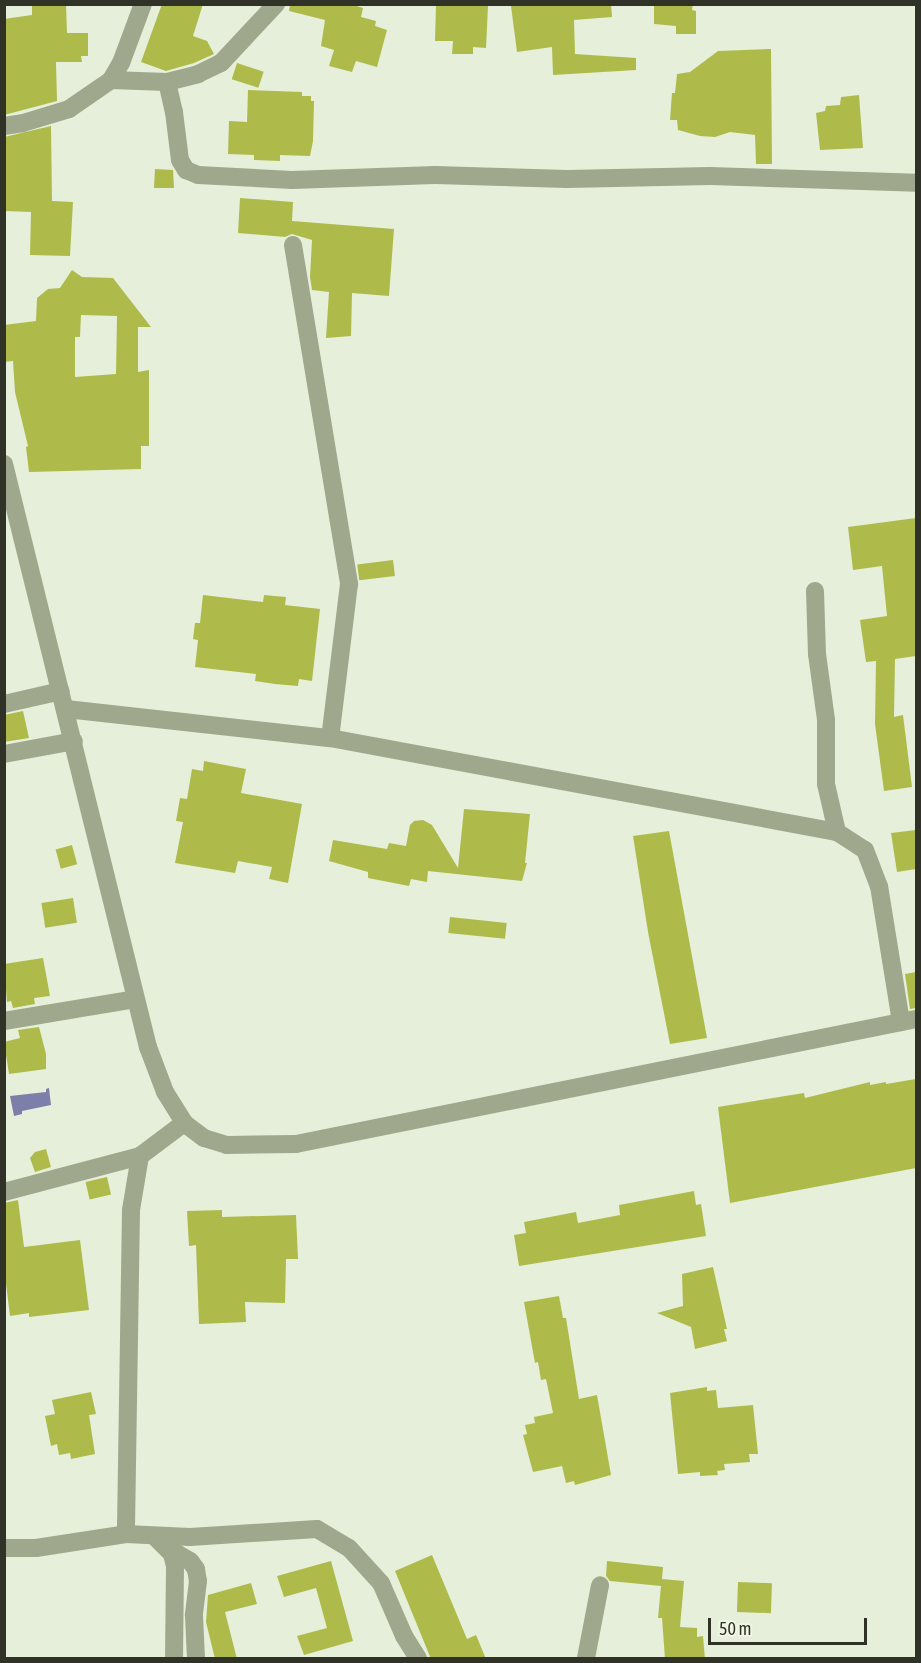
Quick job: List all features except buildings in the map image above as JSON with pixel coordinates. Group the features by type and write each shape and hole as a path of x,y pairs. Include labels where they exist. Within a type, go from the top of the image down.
{"street":[{"path":"4,126 23,123 69,109 111,80 121,63 143,4"},
{"path":"111,80 167,82 198,74 221,63 276,4"},
{"path":"167,82 174,112 180,160 186,170 198,176 292,180 435,175 567,179 710,176 916,183"},
{"path":"293,245 349,584 330,738"},
{"path":"4,464 74,741 135,999 165,1092 184,1123 204,1138 227,1145 296,1144 909,1020 879,886 865,850 837,832 330,738 66,709"},
{"path":"815,591 817,654 826,720 826,784 837,832"},
{"path":"4,704 61,691"},
{"path":"4,754 74,741"},
{"path":"4,1021 135,999"},
{"path":"4,1192 140,1156 184,1123"},
{"path":"126,1534 131,1210 140,1156"},
{"path":"4,1548 36,1548 126,1534 154,1536 317,1529 349,1548 381,1583 404,1636 418,1659"},
{"path":"154,1536 172,1554 175,1566 174,1659"},
{"path":"172,1554 178,1554 190,1561 196,1569 198,1581 194,1616 196,1659"},
{"path":"586,1659 600,1585"}],"water":[{"path":"49,1088 51,1105 22,1111 22,1114 14,1116 10,1096 46,1092"}]}
